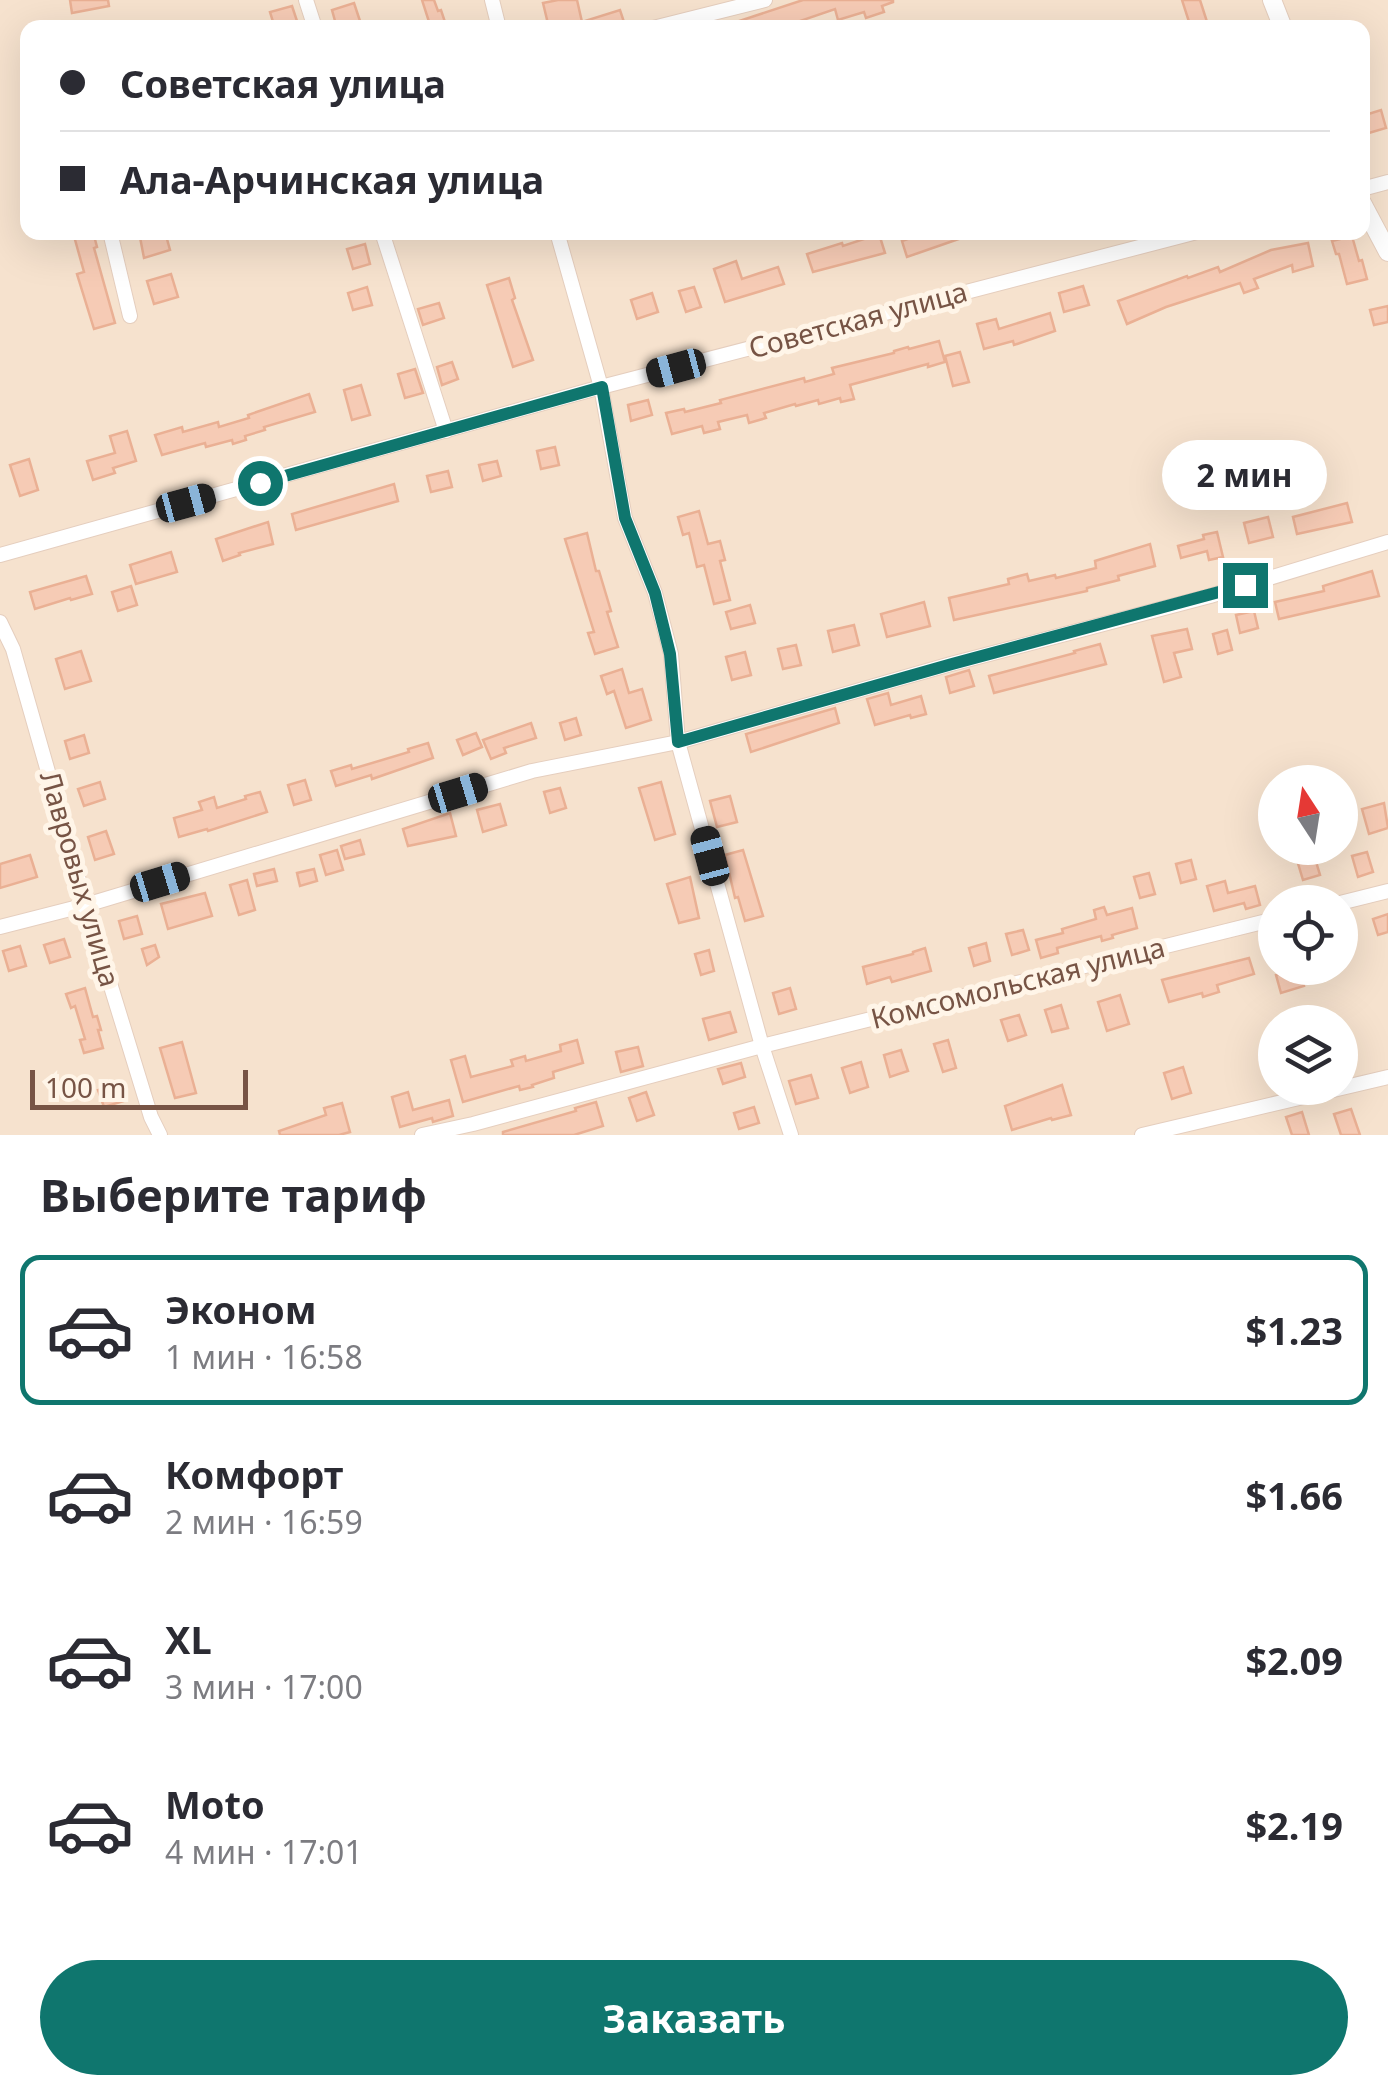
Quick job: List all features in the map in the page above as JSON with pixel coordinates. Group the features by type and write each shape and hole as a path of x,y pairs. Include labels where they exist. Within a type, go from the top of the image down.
{"street":[{"path":"685,20 765,0"},
{"path":"1370,218 1388,252"},
{"path":"112,240 130,316"},
{"path":"385,240 446,432"},
{"path":"560,240 602,387 625,518 655,593 670,654 678,742 762,1046 791,1135"},
{"name":"Советская улица","path":"0,555 602,387 1165,240"},
{"path":"0,927 86,905 532,771 678,742 1210,596 1388,542"},
{"name":"Лавровых улица","path":"0,622 13,649 86,905 160,1135"},
{"path":"1358,898 1388,891"},
{"name":"Комсомольская улица","path":"422,1135 1258,923"},
{"path":"1142,1135 1388,1077"}],"shaded area":[{"path":"0,0 1388,0 1388,1135 0,1135"}],"building":[{"path":"70,0 108,0 109,6 72,13"},
{"path":"422,0 434,0 444,20 428,20"},
{"path":"577,0 582,20 547,20 543,3"},
{"path":"803,0 893,0 882,6 884,12 866,18 864,12 838,20 835,9 803,20 742,20"},
{"path":"1182,0 1200,0 1206,20 1188,20"},
{"path":"354,3 360,20 335,20 332,10"},
{"path":"292,6 297,20 272,20 270,12"},
{"path":"620,10 623,20 588,20"},
{"path":"1381,110 1386,128 1370,133 1370,113"},
{"path":"75,240 95,240 115,323 94,329 77,274 84,272"},
{"path":"141,240 167,240 170,250 144,258"},
{"path":"861,240 881,240 885,253 813,272 807,254 842,243 843,246"},
{"path":"905,240 956,240 907,257"},
{"path":"1353,240 1367,279 1347,284 1332,241"},
{"path":"1308,243 1313,266 1293,272 1292,265 1254,279 1258,288 1244,293 1240,283 1127,324 1118,301 1218,267 1220,272 1271,250"},
{"path":"365,244 370,264 353,269 347,249"},
{"path":"736,261 742,279 778,267 784,284 725,302 714,269"},
{"path":"171,274 178,297 154,304 147,281"},
{"path":"509,278 515,298 512,300 533,360 513,367 487,285"},
{"path":"1083,286 1089,305 1064,312 1059,293"},
{"path":"367,287 372,305 353,310 348,293"},
{"path":"694,287 701,307 686,312 679,291"},
{"path":"652,293 658,312 637,319 631,300"},
{"path":"439,303 444,318 423,325 418,309"},
{"path":"1388,306 1388,322 1374,325 1370,310"},
{"path":"1050,313 1055,331 1014,345 1013,341 984,349 977,324 996,319 999,329"},
{"path":"939,341 945,362 850,385 854,399 795,404 764,413 766,418 749,423 747,415 718,422 720,429 704,433 702,426 672,434 666,413 721,403 720,400 804,378 805,382 834,374 832,368"},
{"path":"960,352 969,382 953,386 945,356"},
{"path":"452,362 458,379 442,385 437,367"},
{"path":"415,369 423,393 405,398 398,374"},
{"path":"361,385 370,415 352,420 344,390"},
{"path":"309,394 315,412 264,427 265,430 233,444 232,440 206,447 205,443 162,455 155,435 218,422 219,427"},
{"path":"648,400 652,415 631,421 628,405"},
{"path":"127,431 136,461 93,480 87,461 115,453 110,436"},
{"path":"555,447 559,465 541,469 537,451"},
{"path":"29,459 38,490 20,496 10,465"},
{"path":"497,461 501,476 483,481 479,465"},
{"path":"448,471 452,487 431,492 427,476"},
{"path":"394,484 398,501 296,530 292,514"},
{"path":"1347,503 1352,522 1297,534 1293,517"},
{"path":"699,511 708,544 720,541 725,560 720,561 730,600 714,604 704,565 697,567 689,533 683,535 678,517"},
{"path":"1268,517 1273,537 1249,543 1244,523"},
{"path":"268,522 273,544 223,561 216,539"},
{"path":"1217,532 1223,557 1209,560 1207,551 1181,558 1178,546"},
{"path":"587,533 618,647 595,654 588,633 594,632 565,539"},
{"path":"1150,544 1155,566 1118,576 1119,580 1087,591 954,620 949,598 1009,584 1008,579 1027,574 1029,581 1096,568 1095,561"},
{"path":"171,552 177,572 136,584 130,565"},
{"path":"1372,571 1379,596 1279,619 1275,602 1324,591 1323,586"},
{"path":"86,576 92,594 35,609 30,592"},
{"path":"131,586 137,605 118,611 112,592"},
{"path":"924,602 930,626 887,637 881,614"},
{"path":"750,605 755,623 731,629 726,612"},
{"path":"1254,611 1258,628 1240,633 1236,615"},
{"path":"854,625 859,645 833,652 828,631"},
{"path":"1187,629 1192,649 1174,653 1181,677 1164,682 1152,636"},
{"path":"1227,630 1232,650 1218,654 1213,634"},
{"path":"1100,644 1106,664 994,693 989,676"},
{"path":"796,645 801,665 783,669 778,649"},
{"path":"81,651 91,681 65,689 56,659"},
{"path":"745,652 751,675 732,680 726,657"},
{"path":"622,669 629,693 642,689 651,720 626,728 614,691 607,694 601,676"},
{"path":"969,670 974,686 950,693 946,677"},
{"path":"888,693 891,705 921,696 926,714 875,725 867,699"},
{"path":"835,708 839,723 751,752 746,734"},
{"path":"576,718 581,735 565,740 560,723"},
{"path":"531,723 536,738 504,748 506,753 491,759 483,740"},
{"path":"476,733 482,747 463,755 457,740"},
{"path":"84,735 89,753 70,759 65,741"},
{"path":"428,743 433,758 372,779 371,775 336,786 331,771 351,765 352,769"},
{"path":"305,780 311,800 294,805 288,785"},
{"path":"100,782 105,799 84,806 78,789"},
{"path":"661,782 675,834 655,840 639,788"},
{"path":"560,788 566,808 550,813 544,792"},
{"path":"260,792 267,812 179,837 174,818 202,810 199,802 214,797 217,808"},
{"path":"730,796 737,822 717,827 710,801"},
{"path":"1384,803 1388,828 1369,834 1362,809"},
{"path":"500,804 506,825 483,832 477,810"},
{"path":"450,813 456,836 408,846 403,829"},
{"path":"106,831 114,854 95,860 88,837"},
{"path":"360,840 364,854 345,859 341,846"},
{"path":"337,850 343,870 326,875 320,855"},
{"path":"743,850 763,916 745,921 725,855"},
{"path":"1367,852 1373,872 1358,877 1355,865 1358,865 1358,854"},
{"path":"30,855 37,877 0,888 0,864"},
{"path":"1191,860 1196,879 1181,883 1176,864"},
{"path":"1298,865 1317,865 1320,875 1303,880"},
{"path":"274,869 277,881 257,886 254,874"},
{"path":"314,869 317,881 300,886 297,873"},
{"path":"1149,873 1155,894 1140,898 1134,877"},
{"path":"690,877 699,918 679,923 667,884"},
{"path":"247,880 255,910 239,915 230,885"},
{"path":"1225,881 1228,893 1255,886 1258,906 1246,909 1244,903 1214,911 1207,886"},
{"path":"205,893 212,916 168,929 161,904"},
{"path":"1104,907 1107,915 1132,908 1137,928 1102,941 1101,936 1057,948 1058,953 1041,958 1036,940 1096,919 1094,910"},
{"path":"1388,914 1388,932 1378,935 1373,919"},
{"path":"137,916 142,934 124,939 119,921"},
{"path":"1023,930 1029,950 1012,955 1006,934"},
{"path":"64,939 70,957 50,963 44,945"},
{"path":"986,943 990,961 974,966 969,948"},
{"path":"155,945 159,957 147,965 142,949"},
{"path":"20,946 26,966 9,971 3,951"},
{"path":"925,948 931,971 892,982 890,977 867,984 863,967"},
{"path":"709,950 714,971 701,975 695,954"},
{"path":"1249,958 1254,974 1217,985 1219,992 1169,1002 1162,980"},
{"path":"1279,985 1304,985 1304,986 1281,993"},
{"path":"85,988 93,1017 97,1016 103,1048 84,1053 80,1040 85,1039 75,1006 71,1008 66,994"},
{"path":"790,988 796,1009 779,1014 773,993"},
{"path":"1120,995 1129,1024 1107,1031 1098,1002"},
{"path":"1061,1005 1068,1028 1052,1032 1045,1010"},
{"path":"730,1012 736,1032 709,1040 703,1019"},
{"path":"1019,1015 1026,1035 1008,1041 1001,1020"},
{"path":"577,1040 583,1063 553,1072 554,1078 533,1087 520,1090 519,1086 463,1102 451,1060 465,1056 471,1077 513,1066 511,1060 525,1056 526,1061 561,1051 560,1045"},
{"path":"948,1040 956,1068 943,1072 934,1044"},
{"path":"182,1042 196,1093 175,1098 160,1048"},
{"path":"638,1047 643,1066 621,1072 616,1052"},
{"path":"901,1050 908,1071 890,1077 884,1055"},
{"path":"861,1062 868,1087 850,1093 842,1068"},
{"path":"741,1063 745,1077 723,1084 718,1069"},
{"path":"1183,1067 1191,1093 1172,1099 1164,1073"},
{"path":"811,1075 818,1098 796,1104 789,1081"},
{"path":"119,1084 124,1101 104,1107 98,1090"},
{"path":"1062,1085 1071,1115 1012,1130 1005,1106"},
{"path":"408,1092 413,1110 449,1100 453,1116 400,1127 392,1097"},
{"path":"646,1092 654,1115 637,1121 629,1098"},
{"path":"596,1102 603,1126 574,1135 503,1135 503,1132"},
{"path":"342,1103 350,1132 280,1135 279,1131 326,1115 324,1108"},
{"path":"754,1107 759,1123 739,1129 734,1113"},
{"path":"1351,1109 1360,1135 1341,1135 1334,1114"},
{"path":"1302,1112 1309,1135 1292,1135 1286,1117"}],"route":[{"path":"260,483 602,387 625,518 655,593 670,654 678,742 1245,585"}]}
